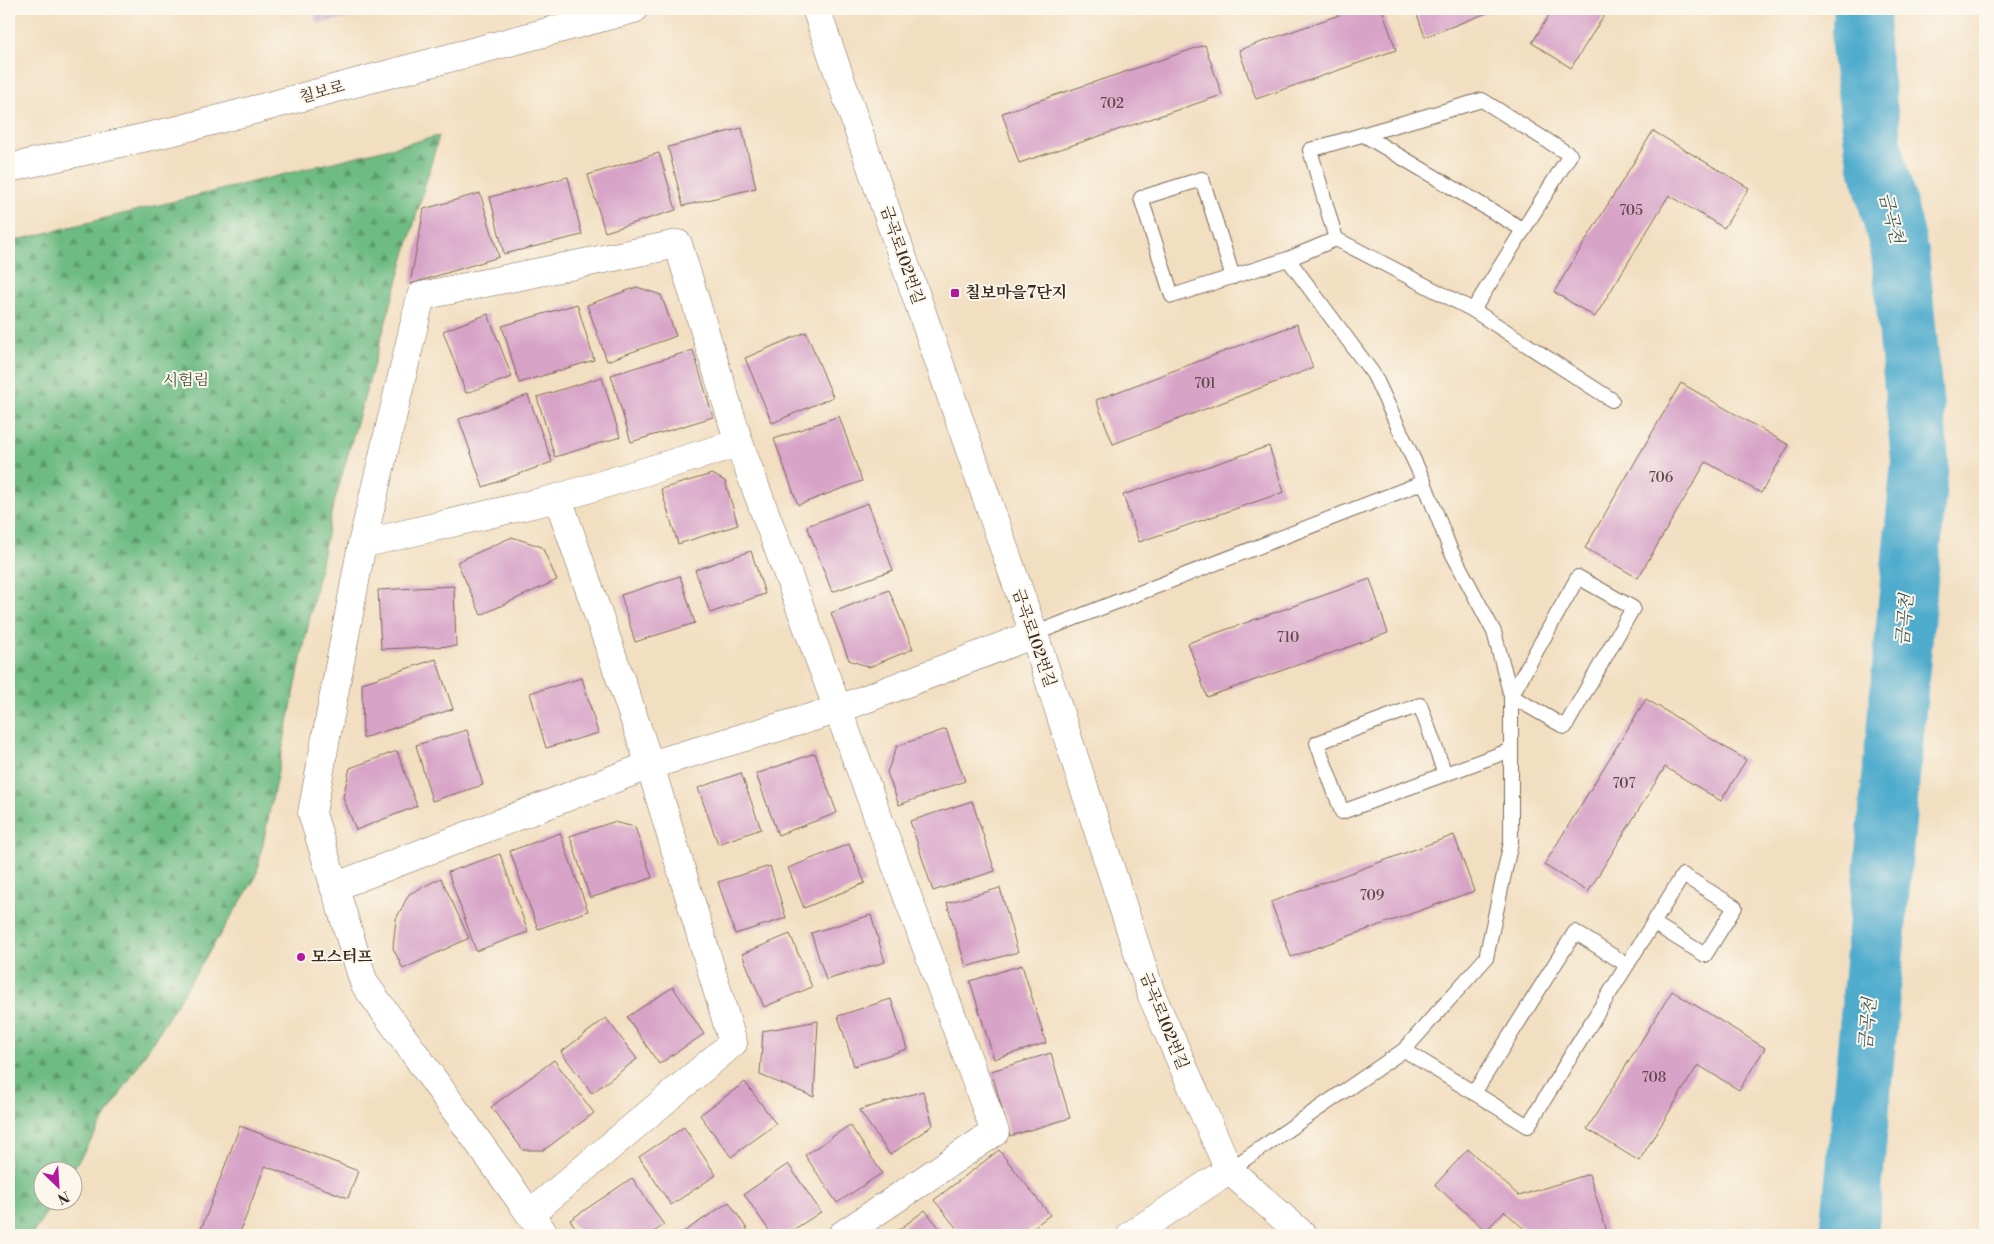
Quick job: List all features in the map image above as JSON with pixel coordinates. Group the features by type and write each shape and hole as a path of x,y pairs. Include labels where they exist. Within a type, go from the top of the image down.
{"street":[{"name":"칠보로","path":"9,168 178,130 634,9"},
{"name":"금곡로102번길","path":"816,9 1034,634 1152,996 1229,1170 1303,1235"},
{"path":"558,498 650,765 733,1043 538,1225 364,983 312,813 362,544 421,296 678,244 739,443 995,1132 842,1235"},
{"path":"362,544 558,498 739,443"},
{"path":"334,887 650,765 838,710 1034,634"},
{"path":"1131,1235 1229,1170"}],"lane":[{"path":"1473,310 1570,156 1482,100 1310,150 1336,239 1473,310 1612,400"},
{"path":"1364,135 1524,230"},
{"path":"1232,277 1202,179 1141,198 1172,296 1232,277 1288,259 1336,239"},
{"path":"1229,1170 1404,1050 1486,958 1512,842 1511,696 1494,632 1450,549 1424,482 1374,375 1288,259"},
{"path":"1034,634 1424,482"},
{"path":"1578,577 1633,608 1565,727 1511,696 1578,577"},
{"path":"1446,774 1420,705 1317,743 1342,812 1446,774 1511,750"},
{"path":"1404,1050 1528,1126 1627,965 1653,923 1683,875 1735,907 1705,955 1653,923"},
{"path":"1474,1093 1575,932 1627,965"}],"shaded area":[{"path":"312,9 401,9 317,24"}],"green space":[{"name":"시험림","path":"439,136 332,510 256,877 78,1162 32,1162 32,1212 47,1212 32,1235 9,1235 9,242"}],"building":[{"path":"1356,9 1382,9 1396,50 1256,99 1239,50"},
{"path":"1415,9 1497,9 1425,37"},
{"path":"1553,9 1608,9 1571,68 1532,43"},
{"path":"1205,45 1222,95 1019,163 1002,113"},
{"path":"742,128 756,188 683,206 668,147"},
{"path":"1653,131 1749,188 1724,228 1669,195 1595,317 1554,292"},
{"path":"659,153 676,210 605,232 588,175"},
{"path":"568,177 582,235 504,254 490,197"},
{"path":"480,193 499,257 410,284 424,209"},
{"path":"637,287 661,295 676,336 607,361 587,305"},
{"path":"577,304 594,360 519,383 502,326"},
{"path":"488,314 512,377 466,393 443,331"},
{"path":"1297,324 1313,368 1113,444 1096,400"},
{"path":"806,332 833,397 772,423 745,358"},
{"path":"693,350 713,417 631,442 611,375"},
{"path":"602,377 620,437 555,457 537,397"},
{"path":"1681,383 1789,445 1761,493 1706,462 1638,578 1585,548"},
{"path":"528,395 552,462 483,487 459,419"},
{"path":"839,416 862,481 798,505 774,439"},
{"path":"1269,446 1284,492 1139,542 1123,495"},
{"path":"712,474 725,481 738,525 678,544 661,489"},
{"path":"868,503 893,570 832,592 807,526"},
{"path":"512,537 542,547 557,580 481,615 457,562"},
{"path":"751,551 765,594 710,613 695,570"},
{"path":"680,576 695,623 635,642 621,595"},
{"path":"1370,579 1388,633 1207,697 1188,643"},
{"path":"454,586 456,646 381,649 378,590"},
{"path":"889,590 913,649 869,667 849,660 831,613"},
{"path":"436,659 453,709 363,738 362,683"},
{"path":"582,678 598,733 546,748 530,693"},
{"path":"1646,699 1746,760 1721,801 1665,767 1588,892 1544,865"},
{"path":"946,729 965,781 899,805 887,772 897,746"},
{"path":"467,730 483,785 432,801 416,745"},
{"path":"397,751 417,806 356,830 343,797 350,768"},
{"path":"815,753 837,813 778,835 756,774"},
{"path":"741,773 761,829 718,844 698,788"},
{"path":"972,801 995,871 933,891 910,821"},
{"path":"613,822 635,827 652,878 590,898 570,836"},
{"path":"560,833 588,911 538,929 510,851"},
{"path":"1454,835 1474,891 1291,957 1271,902"},
{"path":"849,844 865,883 804,908 788,868"},
{"path":"500,854 528,932 476,951 448,872"},
{"path":"770,866 786,918 735,934 718,882"},
{"path":"441,878 469,938 403,969 393,948 396,919 409,894"},
{"path":"1000,888 1018,952 966,967 947,903"},
{"path":"871,915 885,962 826,980 811,933"},
{"path":"790,934 812,987 764,1007 742,954"},
{"path":"1022,965 1046,1043 994,1059 970,981"},
{"path":"673,987 704,1034 659,1064 627,1017"},
{"path":"1672,991 1765,1048 1739,1090 1698,1065 1639,1161 1587,1129"},
{"path":"891,999 907,1049 854,1066 838,1016"},
{"path":"606,1018 637,1059 592,1093 561,1052"},
{"path":"818,1021 814,1097 760,1075 763,1031"},
{"path":"1051,1053 1070,1118 1010,1136 991,1071"},
{"path":"554,1060 594,1113 544,1150 523,1150 491,1107"},
{"path":"745,1082 776,1124 731,1157 700,1115"},
{"path":"923,1091 933,1125 890,1155 859,1110"},
{"path":"850,1125 882,1173 837,1203 805,1155"},
{"path":"240,1126 358,1171 348,1198 265,1166 239,1235 199,1235"},
{"path":"684,1127 716,1175 671,1205 639,1157"},
{"path":"1468,1149 1519,1196 1589,1174 1607,1232 1596,1235 1531,1235 1504,1211 1486,1231 1435,1185"},
{"path":"999,1150 1050,1215 1023,1235 962,1235 934,1200"},
{"path":"788,1164 821,1212 785,1235 772,1235 744,1194"},
{"path":"632,1178 664,1225 649,1235 581,1235 570,1220"},
{"path":"729,1202 751,1235 683,1235 682,1233"},
{"path":"925,1210 945,1235 892,1235"}],"waterway":[{"name":"금곡천","path":"1849,1235 1920,461 1900,253 1874,150 1860,46 1862,9"}],"place":[{"name":"칠보마을7단지","path":"955,293"},
{"name":"모스터프","path":"301,957"}]}
